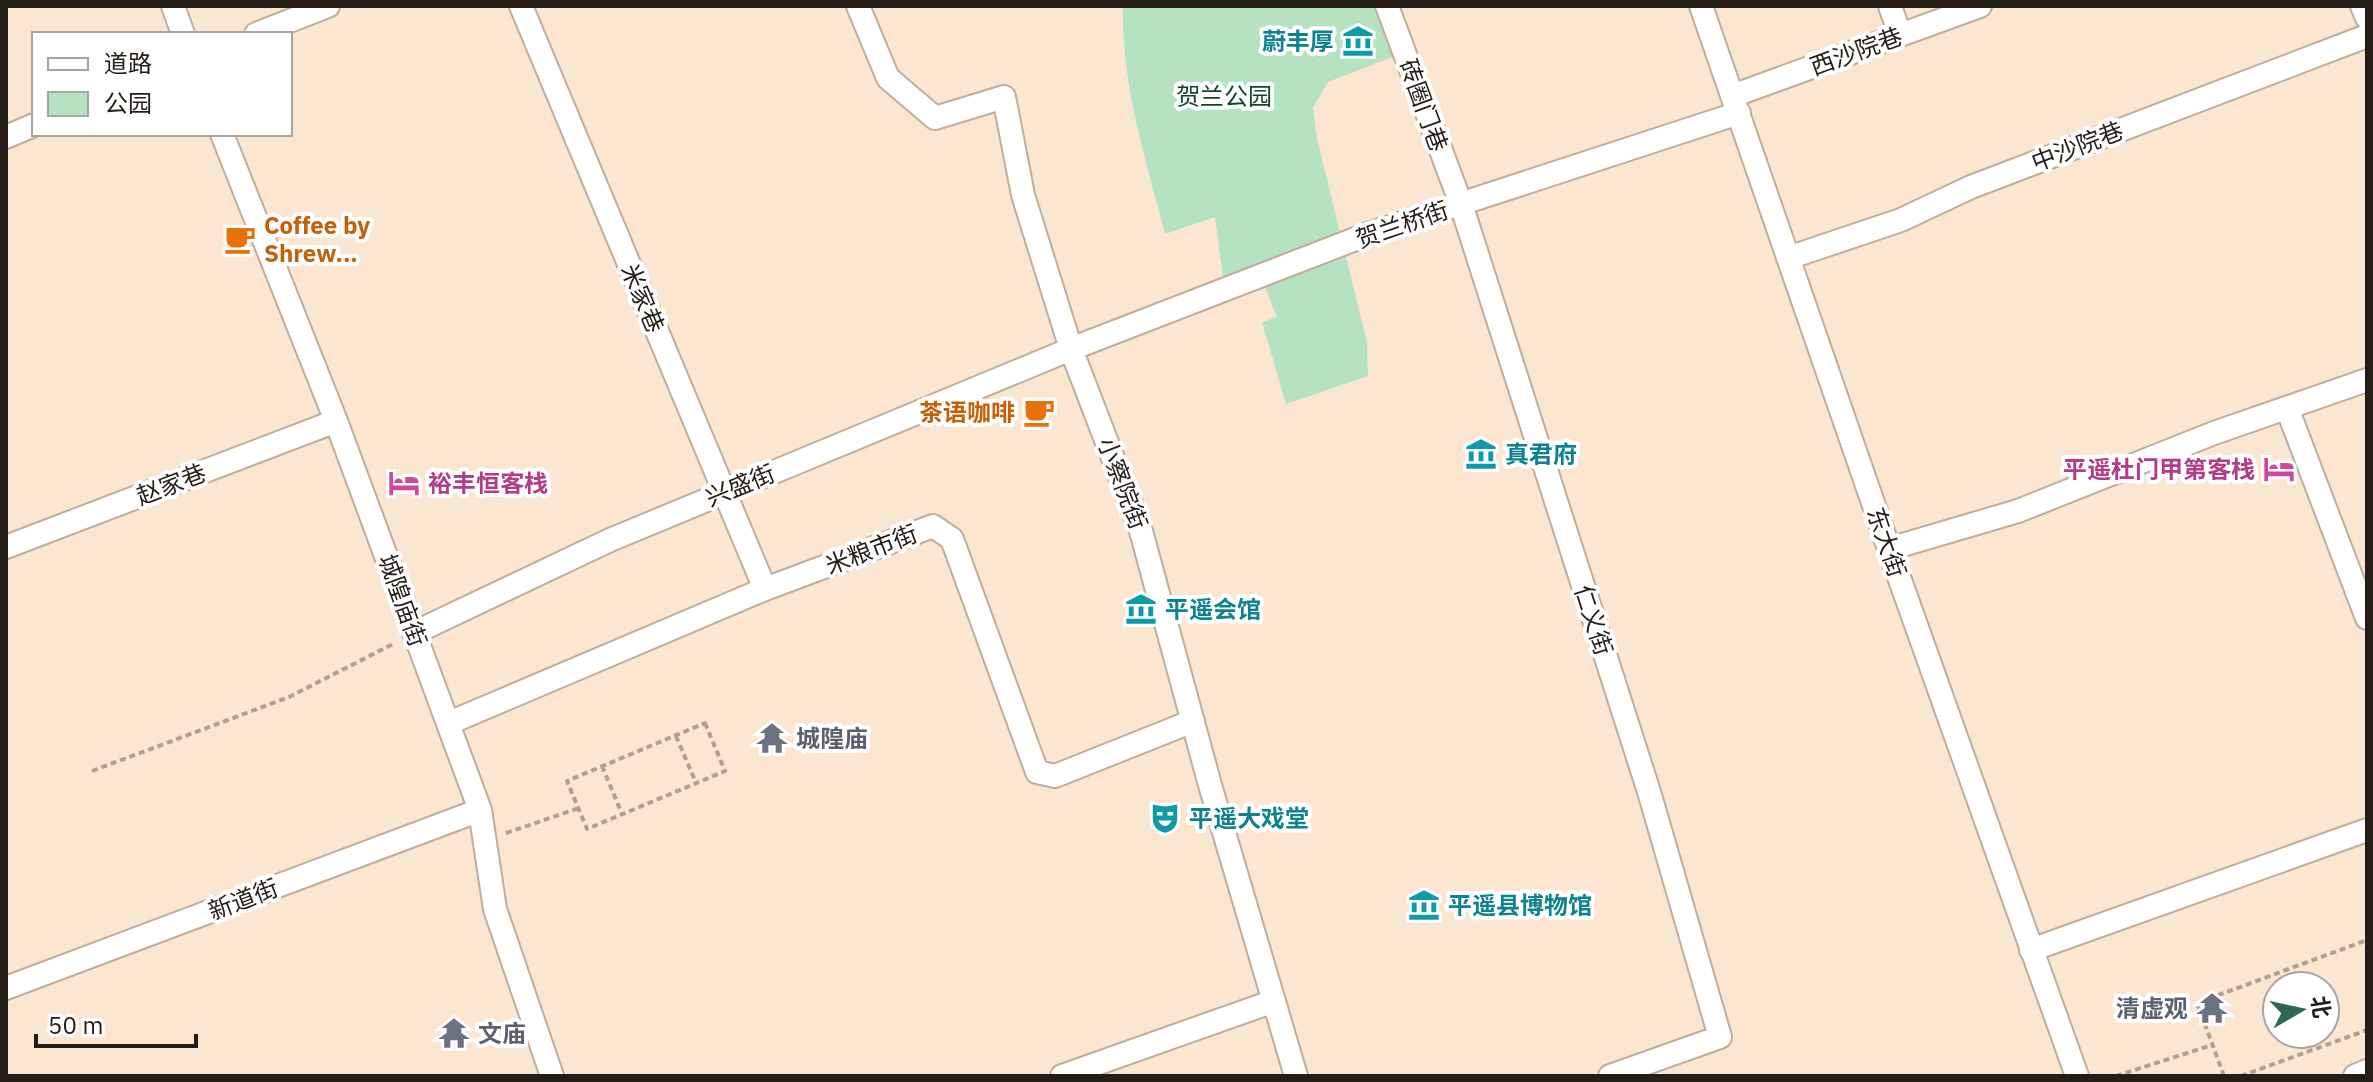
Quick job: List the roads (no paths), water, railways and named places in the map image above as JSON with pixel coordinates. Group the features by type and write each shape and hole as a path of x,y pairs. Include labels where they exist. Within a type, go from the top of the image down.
{"street":[{"path":"173,6 182,32"},
{"path":"261,32 328,6"},
{"name":"米家巷","path":"521,6 765,589"},
{"name":"小察院街","path":"858,6 888,78 935,118 1004,97 1023,195 1071,349 1141,531 1296,1076"},
{"name":"砖圈门巷","path":"1387,6 1461,204"},
{"name":"东大街","path":"1701,6 1889,549 2077,1076"},
{"path":"1890,6 1900,35"},
{"name":"西沙院巷","path":"1735,105 1900,35 1980,6"},
{"path":"2362,6 2367,18"},
{"name":"中沙院巷","path":"1788,258 1901,220 1971,187 2367,36"},
{"name":"贺兰桥街","path":"1071,349 1371,233 1461,204 1735,105"},
{"path":"6,137 32,126"},
{"name":"城隍庙街","path":"223,136 336,421 480,810 495,909 552,1076"},
{"name":"仁义街","path":"1461,204 1650,795 1720,1037 1610,1076"},
{"name":"兴盛街","path":"414,633 610,540 1071,349"},
{"path":"1889,549 2018,511 2214,433 2367,380"},
{"path":"2287,408 2367,618"},
{"name":"赵家巷","path":"6,547 336,421"},
{"name":"米粮市街","path":"449,723 765,589 933,526 952,539 1037,772 1055,776 1193,721"},
{"name":"新道街","path":"6,988 480,810"},
{"path":"2031,950 2367,830"},
{"path":"1062,1076 1274,1001"},
{"path":"2355,1076 2367,1071"}],"place":[{"name":"蔚丰厚","path":"1358,41"},
{"name":"Coffee by Shrew...","path":"240,239"},
{"name":"茶语咖啡","path":"1039,412"},
{"name":"真君府","path":"1481,454"},
{"name":"平遥杜门甲第客栈","path":"2279,469"},
{"name":"裕丰恒客栈","path":"404,483"},
{"name":"平遥会馆","path":"1141,609"},
{"name":"城隍庙","path":"772,738"},
{"name":"平遥大戏堂","path":"1165,818"},
{"name":"平遥县博物馆","path":"1424,905"},
{"name":"清虚观","path":"2212,1008"},
{"name":"文庙","path":"454,1033"}],"park label":[{"name":"贺兰公园","path":"1224,96"}]}
